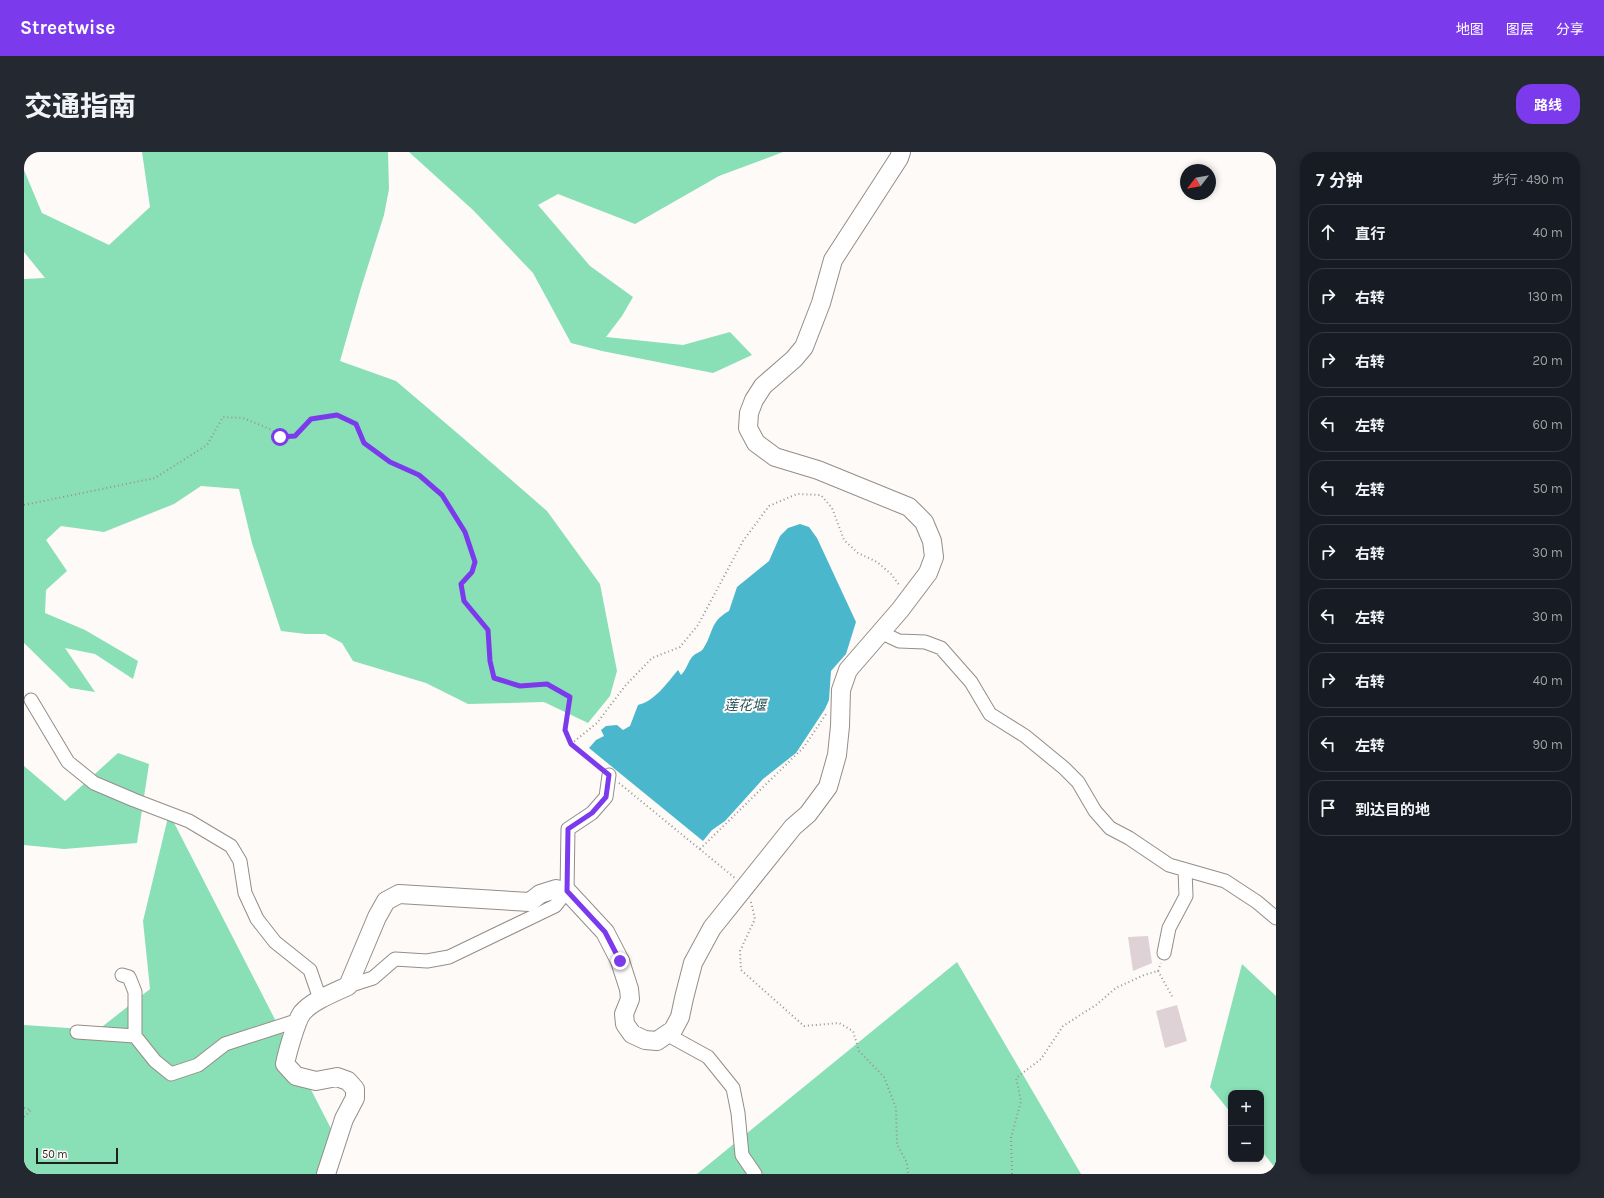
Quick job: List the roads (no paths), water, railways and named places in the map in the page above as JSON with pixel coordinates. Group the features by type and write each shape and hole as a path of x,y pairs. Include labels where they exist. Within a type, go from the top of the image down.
{"street":[{"path":"348,986 377,917 386,901 399,894 530,902 540,894 556,889 567,891 605,932 620,961 629,989 630,999 624,1014 625,1024 632,1034 645,1040 657,1040 668,1035 673,1030 680,1018 693,963 712,928 793,827 808,814 828,787 837,755 840,726 840,690 848,670 864,654 880,632 900,610 928,573 934,557 932,541 924,522 909,507 818,470 775,457 756,443 748,428 749,413 754,400 763,386 794,359 804,347 821,303 833,260 899,158 900,152"},
{"path":"880,632 899,641 925,642 941,648 971,682 990,714 1026,736 1064,768 1078,782 1095,812 1110,828 1129,838 1169,865 1224,881 1257,902 1276,918"},
{"path":"32,700 68,762 94,783 189,821 231,846 240,860 245,893 257,919 275,942 310,970 320,999"},
{"path":"326,1174 344,1119 355,1098 355,1088 348,1081 337,1077 316,1081 296,1076 285,1064 288,1050 302,1014 320,999 348,986 373,978 395,959 427,961 449,957 555,906 567,891 568,829 592,813 606,797 609,775"},
{"path":"1164,953 1170,928 1186,896 1185,870"},
{"path":"122,975 129,977 135,992 135,1036 155,1062 171,1074 198,1065 225,1044 299,1020"},
{"path":"77,1032 135,1036"},
{"path":"668,1035 708,1057 733,1088 738,1113 742,1155 755,1174"}],"water":[{"name":"莲花堰","path":"800,524 809,527 817,538 856,622 846,654 831,671 829,700 825,709 796,753 763,779 725,821 712,830 703,841 589,748 596,740 604,736 601,730 606,726 617,725 623,730 630,726 638,705 655,696 678,670 681,675 691,658 703,649 718,619 729,611 737,587 769,561 780,536 788,528"}]}
